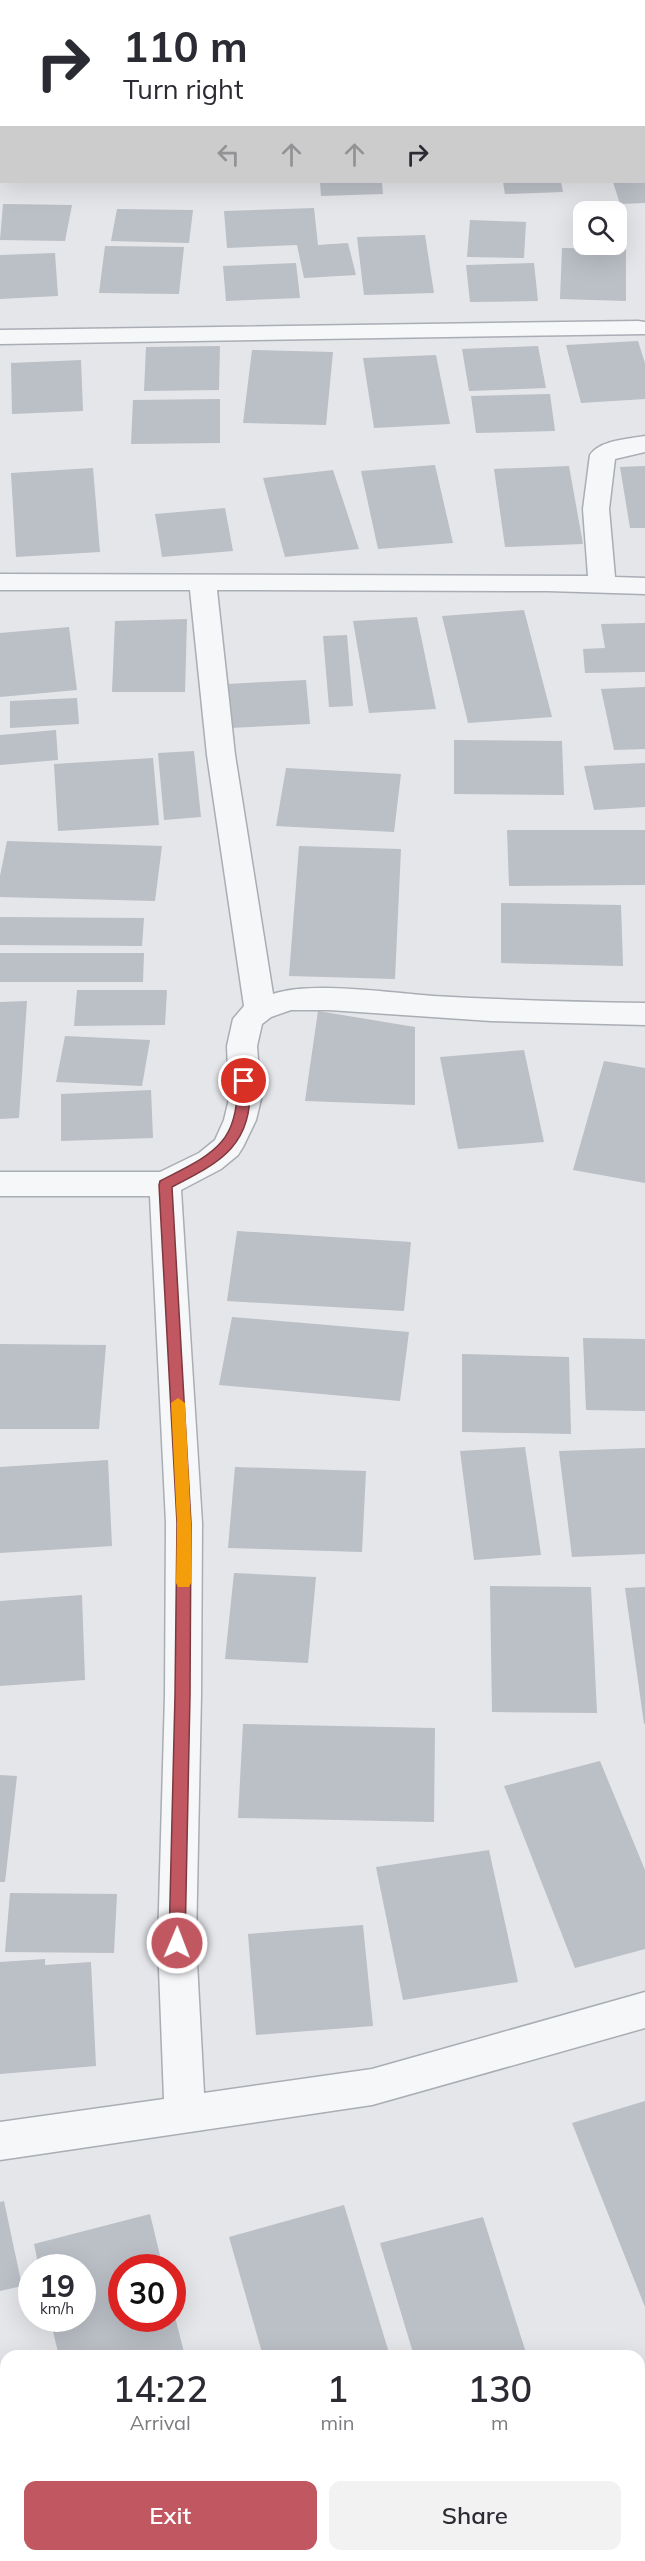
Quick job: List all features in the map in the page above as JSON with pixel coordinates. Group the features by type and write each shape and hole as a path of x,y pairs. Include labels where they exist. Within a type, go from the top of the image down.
{"street":[{"path":"0,336 638,328"},
{"path":"602,585 596,509 603,455 624,447 645,444"},
{"path":"0,582 645,586"},
{"path":"203,583 221,754 260,1010"},
{"path":"0,1184 165,1185 210,1161 227,1147 240,1120 244,1099 242,1046 248,1019 260,1010 289,1000 329,1000 490,1010 645,1014"},
{"path":"165,1185 184,1523 183,1695 177,1943 185,2114"},
{"path":"0,2141 372,2087 645,2010"}],"building":[{"path":"320,183 382,183 383,194 321,196"},
{"path":"503,183 561,183 563,192 505,194"},
{"path":"613,183 645,183 645,203 627,204 627,201 619,201"},
{"path":"3,204 72,205 65,241 0,240"},
{"path":"314,208 318,245 348,243 356,275 304,278 297,245 227,248 224,211"},
{"path":"117,209 193,210 189,243 111,241"},
{"path":"470,220 526,222 524,258 467,257"},
{"path":"425,235 434,293 364,295 357,237"},
{"path":"105,246 184,247 179,294 99,293"},
{"path":"562,248 573,248 573,255 626,255 626,301 560,299"},
{"path":"55,253 58,296 0,299 0,255"},
{"path":"296,263 300,298 226,301 223,266"},
{"path":"534,263 538,301 470,302 466,265"},
{"path":"638,341 645,363 645,399 581,403 566,345"},
{"path":"220,346 219,390 144,391 146,347"},
{"path":"538,346 546,388 469,391 462,349"},
{"path":"252,350 333,352 326,425 243,423"},
{"path":"436,355 450,424 374,428 363,358"},
{"path":"81,360 83,411 12,414 11,363"},
{"path":"550,394 555,431 476,433 471,396"},
{"path":"220,399 220,443 131,444 133,400"},
{"path":"435,465 453,543 378,549 361,471"},
{"path":"569,466 583,544 505,547 494,469"},
{"path":"645,466 645,528 630,528 620,467"},
{"path":"93,468 100,552 16,557 11,473"},
{"path":"333,470 359,549 285,557 263,478"},
{"path":"225,508 233,551 162,557 155,514"},
{"path":"524,610 552,717 468,723 442,616"},
{"path":"417,617 436,709 369,713 353,621"},
{"path":"187,619 185,692 112,692 115,621"},
{"path":"645,623 645,672 585,673 583,649 605,648 601,624"},
{"path":"69,627 77,690 0,697 0,633"},
{"path":"347,635 353,706 329,707 323,636"},
{"path":"306,680 310,724 229,728 226,684"},
{"path":"645,687 645,749 614,750 601,689"},
{"path":"77,698 79,724 10,728 10,701"},
{"path":"56,730 58,760 0,765 0,735"},
{"path":"454,740 562,741 564,795 454,794"},
{"path":"194,751 201,817 164,820 158,753"},
{"path":"153,758 159,825 58,831 54,764"},
{"path":"645,763 645,807 594,810 584,766"},
{"path":"286,768 401,774 394,832 276,826"},
{"path":"507,830 645,830 645,885 509,886"},
{"path":"7,841 162,846 155,901 0,897 0,876"},
{"path":"299,846 401,849 395,979 289,976"},
{"path":"501,903 621,905 623,966 501,963"},
{"path":"0,917 144,918 142,946 0,945"},
{"path":"0,953 144,953 143,982 0,982"},
{"path":"77,990 167,990 165,1025 74,1026"},
{"path":"27,1001 19,1118 0,1119 0,1002"},
{"path":"318,1011 415,1027 415,1105 305,1101"},
{"path":"65,1036 150,1040 142,1086 56,1082"},
{"path":"524,1050 544,1142 458,1149 440,1057"},
{"path":"604,1061 645,1068 645,1183 573,1170"},
{"path":"151,1090 153,1138 61,1141 61,1094"},
{"path":"237,1231 411,1242 404,1311 227,1301"},
{"path":"232,1317 409,1332 400,1401 219,1385"},
{"path":"583,1338 645,1339 645,1411 586,1410"},
{"path":"0,1344 106,1345 99,1429 0,1429"},
{"path":"462,1354 569,1357 571,1434 462,1432"},
{"path":"525,1447 541,1555 474,1560 460,1451"},
{"path":"645,1448 645,1554 572,1557 559,1451"},
{"path":"108,1460 112,1546 0,1553 0,1467"},
{"path":"235,1467 366,1471 362,1552 228,1548"},
{"path":"234,1573 316,1577 308,1663 225,1659"},
{"path":"490,1586 591,1587 597,1713 492,1712"},
{"path":"645,1587 645,1724 644,1724 625,1588"},
{"path":"82,1595 85,1680 0,1686 0,1601"},
{"path":"243,1724 435,1728 434,1822 238,1818"},
{"path":"600,1761 645,1870 645,1949 575,1968 504,1786"},
{"path":"0,1775 17,1776 5,1882 0,1882"},
{"path":"489,1850 518,1982 403,2000 376,1867"},
{"path":"10,1893 117,1894 114,1953 5,1952"},
{"path":"363,1925 373,2026 256,2035 248,1934"},
{"path":"45,1959 45,1965 91,1962 96,2066 0,2074 0,1962"},
{"path":"645,2101 645,2307 572,2123"},
{"path":"4,2201 18,2267 18,2287 0,2291 0,2202"},
{"path":"344,2205 388,2350 261,2350 229,2237"},
{"path":"150,2214 160,2254 108,2254 108,2332 179,2332 183,2350 58,2350 53,2332 96,2332 96,2254 36,2254 34,2244"},
{"path":"483,2217 525,2350 412,2350 380,2243"}],"slow traffic":[{"path":"178,1403 184,1523 183,1583"}],"route":[{"path":"177,1943 183,1695 184,1523 175,1329 165,1185 210,1161 227,1147 240,1120 244,1099 244,1081"}]}
